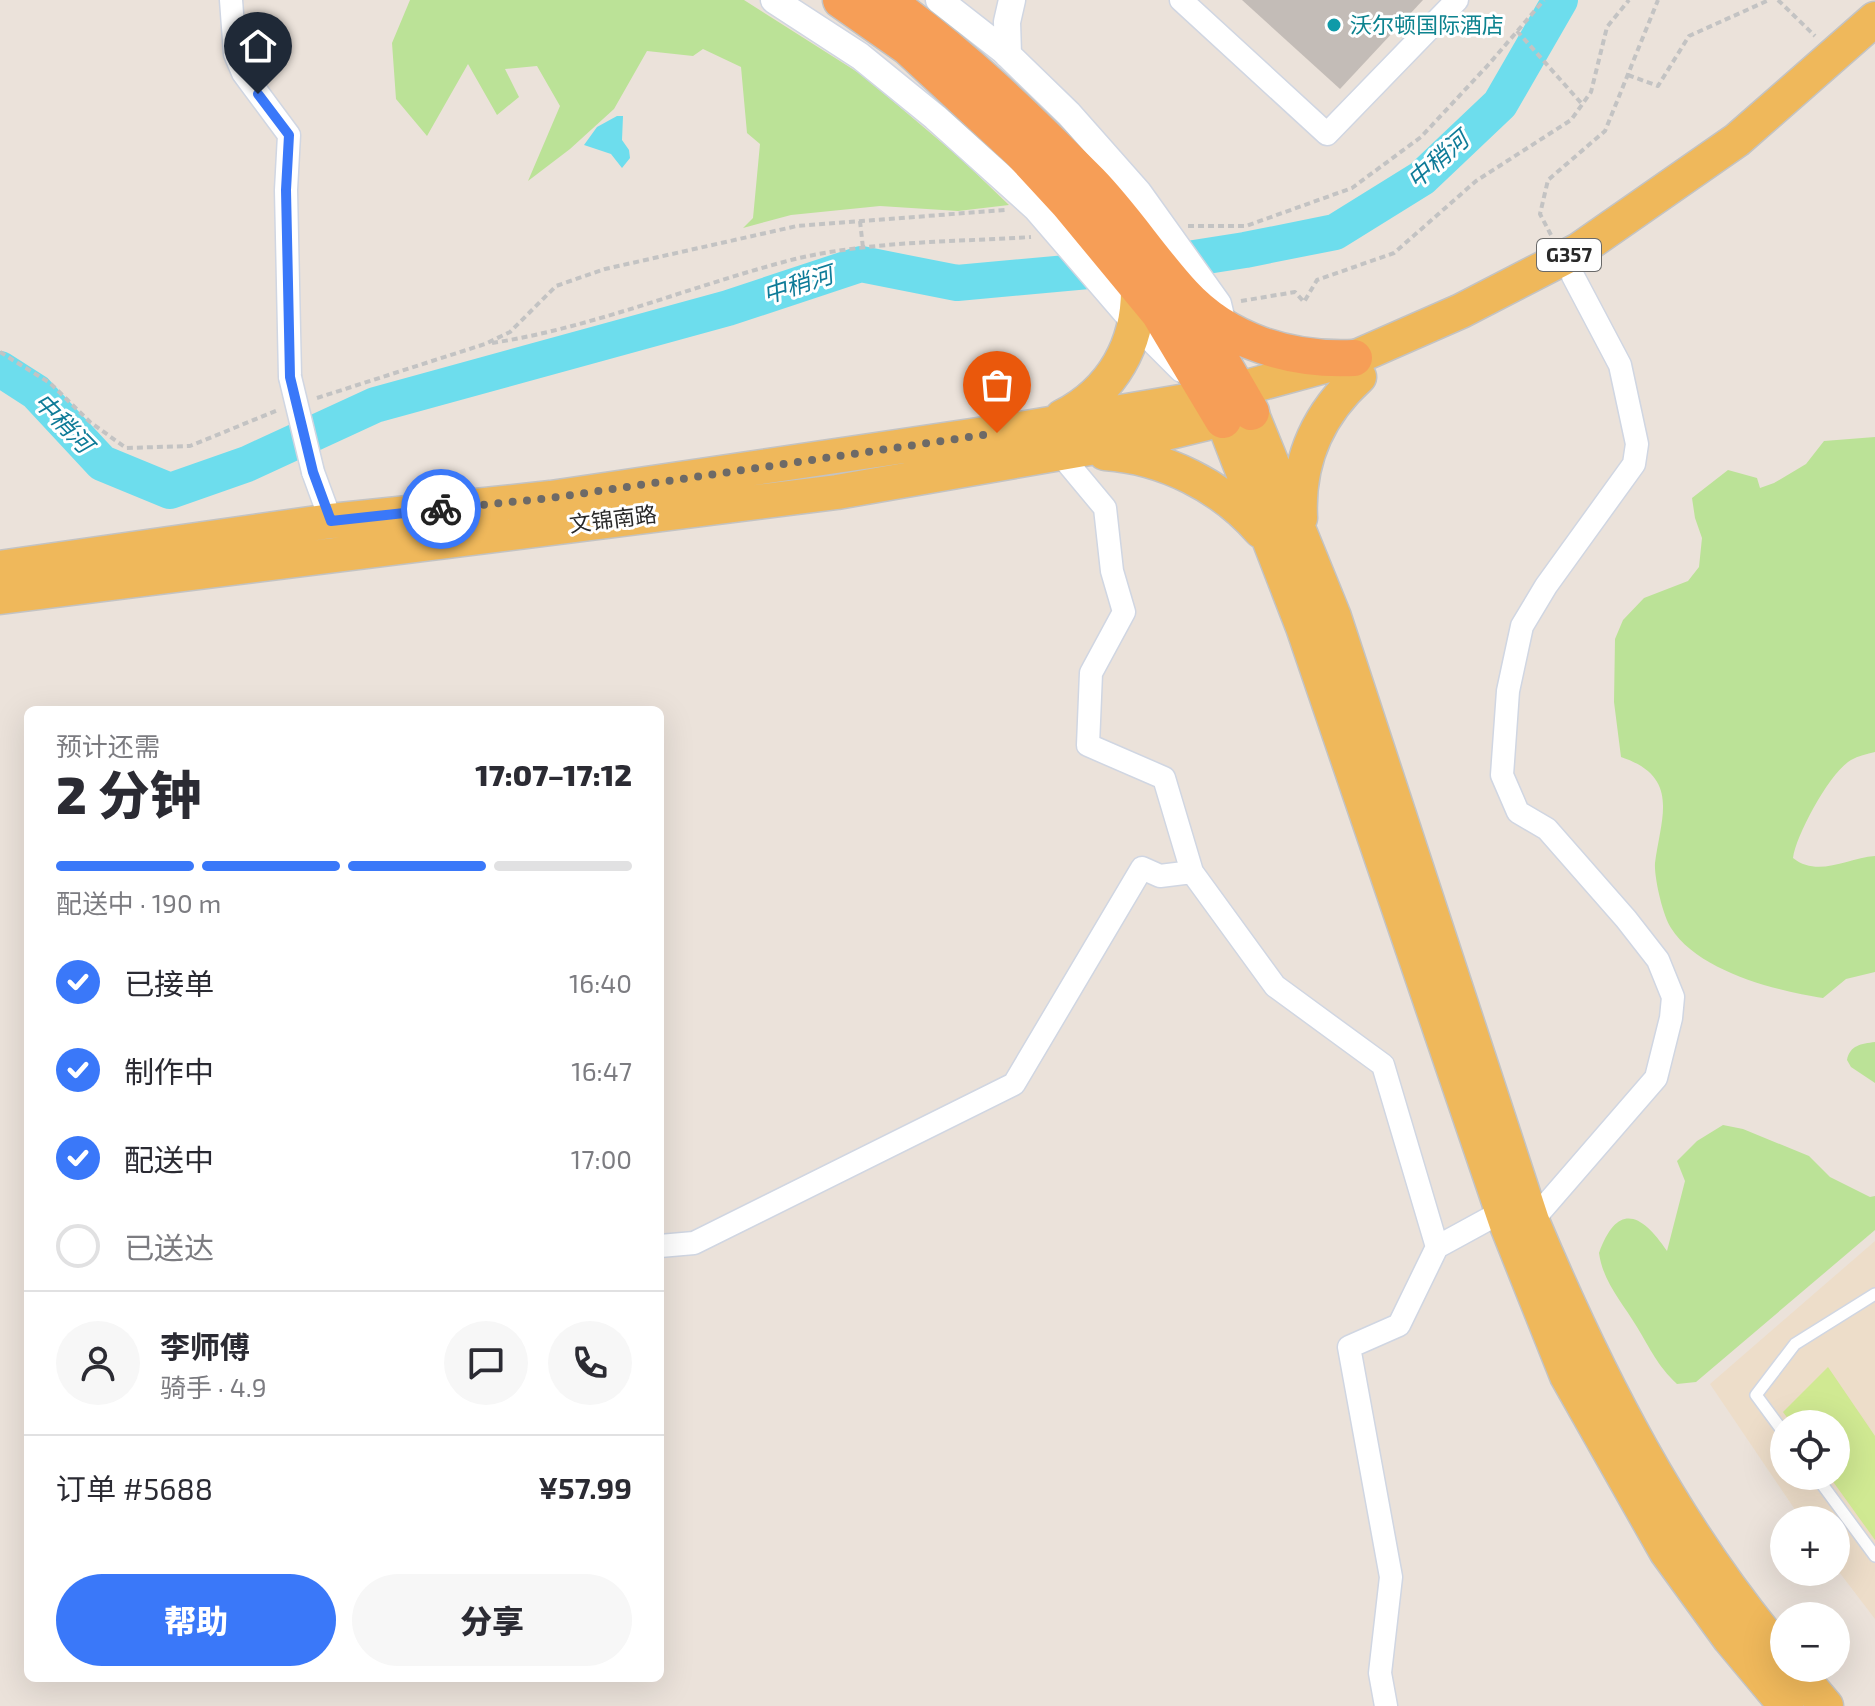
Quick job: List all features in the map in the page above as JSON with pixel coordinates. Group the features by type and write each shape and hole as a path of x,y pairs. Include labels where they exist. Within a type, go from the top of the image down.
{"highway":[{"path":"841,0 908,47 1020,151 1052,205 1170,309 1251,342 1357,368"},
{"path":"885,0 918,23 1039,130 1121,194 1170,309 1231,405"}],"main road":[{"name":"G357","path":"1568,267 1579,250 1737,140 1875,19"},
{"name":"G357","path":"1231,405 1357,368 1461,311 1568,267 1748,161 1875,49"},
{"path":"1026,428 1043,425 1075,411 1101,389 1170,309"},
{"path":"1303,542 1299,499 1306,456 1322,419 1357,368"},
{"path":"1231,405 1270,540 1517,1216 1640,1449 1697,1541 1770,1641"},
{"path":"1231,405 1303,542 1334,617 1567,1376 1666,1551 1730,1639 1786,1706"},
{"name":"文锦南路","path":"0,568 331,521 551,498 1026,428 1231,405"},
{"name":"文锦南路","path":"0,597 837,492 1060,454 1231,405"},
{"path":"1060,454 1114,454 1152,462 1190,476 1234,504 1270,540"},
{"path":"1806,1682 1826,1706"}],"street":[{"path":"231,0 235,54 243,73 289,135 286,190 290,377 313,472 331,521"},
{"path":"774,0 860,56 1052,205"},
{"path":"942,2 975,0"},
{"path":"1008,55 1007,22 1012,0"},
{"path":"1181,0 1327,134 1457,0"},
{"path":"942,2 1008,55 1069,114 1121,194 1162,226 1170,309 1231,405"},
{"path":"1437,1247 1517,1216 1656,1078 1671,1018 1673,997 1658,960 1547,829 1518,812 1502,775 1508,691 1522,626 1546,586 1634,464 1637,444 1620,365 1568,267"},
{"path":"1060,454 1105,508 1112,571 1124,612 1091,673 1088,745 1164,778 1192,872 1275,986 1383,1065 1437,1247 1399,1325 1349,1347 1391,1577 1380,1673 1386,1706"},
{"path":"664,1246 694,1243 1014,1084 1142,868 1160,876 1192,872"}],"lane":[{"path":"1770,1414 1756,1395 1795,1344 1875,1294"},
{"path":"1826,1490 1875,1556"}],"path":[{"path":"1162,226 1246,226 1352,188 1421,137 1544,0"},
{"path":"1170,309 1295,292 1304,302 1317,280 1394,253 1476,181 1571,120 1591,92 1607,27 1629,0"},
{"path":"1568,267 1540,214 1548,180 1605,131 1658,0"},
{"path":"1628,75 1658,86 1689,36 1769,0"},
{"path":"1778,0 1834,55"},
{"path":"1517,31 1582,104"},
{"path":"0,352 50,383 90,422 126,448 190,446 276,411 485,344 510,332 556,286 592,273 797,226 1052,205"},
{"path":"860,221 863,248"},
{"path":"485,344 543,335 797,259 863,248 1031,237"}],"shaded area":[{"path":"1875,1241 1875,1619 1850,1586 1850,1506 1793,1506 1782,1490 1850,1490 1850,1410 1770,1410 1770,1473 1710,1384"}],"green space":[{"path":"410,0 744,0 862,75 960,158 1009,205 958,211 880,206 791,215 743,228 753,218 760,144 747,133 741,67 703,49 693,56 647,51 614,109 570,149 528,181 560,106 537,66 505,69 519,97 497,115 468,64 427,136 396,99 392,43"},
{"path":"1875,437 1875,752 1851,760 1834,777 1807,820 1793,858 1803,864 1823,867 1875,856 1875,972 1846,979 1823,998 1761,984 1719,967 1683,943 1671,928 1662,906 1655,870 1663,815 1660,787 1640,765 1621,757 1614,702 1615,639 1623,620 1644,598 1688,581 1699,567 1702,538 1692,498 1728,470 1757,478 1760,488 1806,464 1824,441"},
{"path":"1875,1042 1875,1083 1851,1067 1847,1060 1853,1048"},
{"path":"1723,1125 1743,1129 1809,1156 1830,1177 1870,1197 1875,1196 1875,1230 1696,1382 1677,1384 1659,1364 1614,1292 1599,1253 1614,1225 1631,1219 1649,1229 1667,1251 1685,1181 1677,1161 1697,1141"},
{"path":"1828,1367 1875,1436 1875,1540 1839,1490 1850,1490 1850,1410 1785,1410"}],"water":[{"path":"623,116 622,140 630,158 622,168 611,154 584,145 597,127"}],"building":[{"name":"沃尔顿国际酒店","path":"1242,0 1423,0 1340,89"}],"waterway":[{"name":"中稍河","path":"0,369 36,392 102,463 170,491 247,464 375,405 728,308 861,264 957,283 1143,266 1335,232 1422,178 1500,104 1560,0"}],"way so far":[{"path":"441,509 551,498 997,433"}],"place":[{"name":"沃尔顿国际酒店","path":"1334,25"}],"route":[{"path":"258,94 289,135 286,190 290,377 313,472 331,521 441,509"}]}
